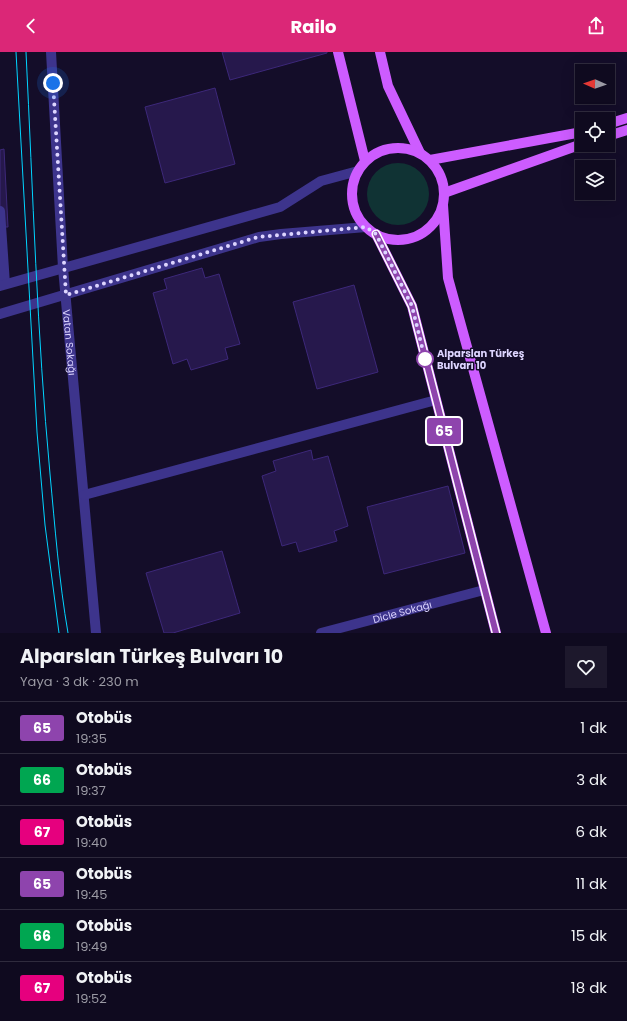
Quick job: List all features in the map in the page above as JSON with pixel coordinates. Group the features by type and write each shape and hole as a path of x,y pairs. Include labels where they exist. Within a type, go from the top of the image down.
{"main road":[{"path":"338,52 365,161"},
{"path":"380,52 388,86 420,153"},
{"path":"615,122 627,118"},
{"path":"615,134 627,130"},
{"path":"430,160 575,133"},
{"path":"444,193 575,146"},
{"path":"443,205 431,226 422,233 411,238 399,240 387,238 376,234 366,227 358,218 352,194 354,182 358,171 365,161 374,154 385,149 397,147 420,153 430,160 438,170 444,193 443,205 448,278 546,633"},
{"path":"376,234 412,306 496,633"}],"street":[{"name":"Vatan Sokağı","path":"51,52 63,268 96,633"},
{"path":"0,211 3,285 280,207 321,181 358,171"},
{"path":"0,314 258,237 366,227"},
{"path":"84,495 436,400"},
{"name":"Dicle Sokağı","path":"321,633 484,590"}],"green space":[{"path":"392,163 404,163 420,172 427,182 429,194 427,206 420,216 404,225 392,225 381,220 372,211 367,200 367,188 372,177 381,168"}],"building":[{"path":"222,52 327,52 327,53 230,80"},
{"path":"215,88 235,164 165,183 145,107"},
{"path":"4,149 8,227 0,227 0,150"},
{"path":"202,268 205,278 219,274 240,344 225,348 228,359 191,370 187,359 173,364 153,293 167,289 164,279"},
{"path":"354,285 378,372 317,389 293,302"},
{"path":"311,450 313,460 328,456 348,526 334,531 337,541 299,552 296,542 282,546 262,476 276,471 273,461"},
{"path":"448,486 465,553 384,574 367,507"},
{"path":"222,551 240,613 173,633 164,633 146,573"}],"tram line":[{"path":"16,52 37,432 45,525 59,633"},
{"path":"26,52 42,369 58,554 68,633"}],"bus line":[{"name":"65","path":"376,234 412,306 496,633"}],"place":[{"name":"Alparslan Türkeş Bulvarı 10","path":"425,359"}],"route":[{"path":"53,83 63,268 66,295 258,237 366,227 376,234 412,306 425,359"}]}
